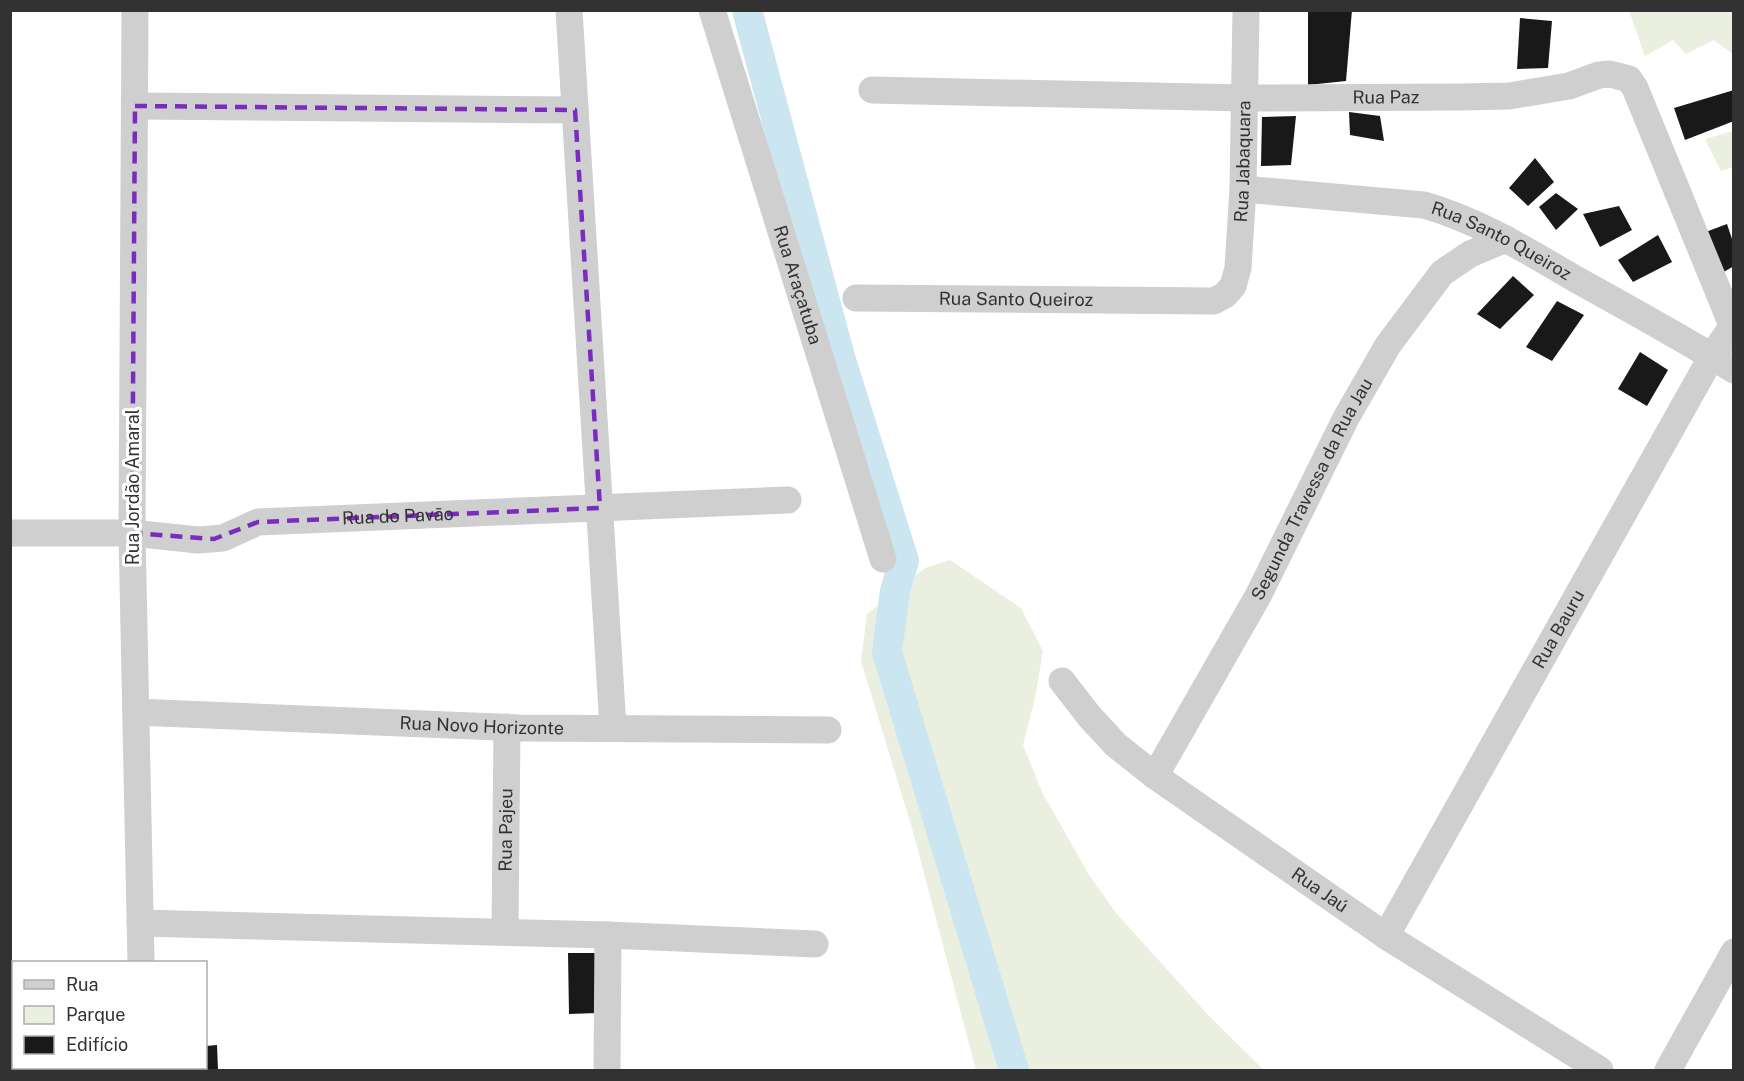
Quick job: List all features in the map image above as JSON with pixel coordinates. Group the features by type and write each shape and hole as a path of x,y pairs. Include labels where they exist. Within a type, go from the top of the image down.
{"street":[{"name":"Rua Jordão Amaral","path":"135,10 132,533 141,961"},
{"path":"569,10 614,728"},
{"name":"Rua Araçatuba","path":"712,10 883,559"},
{"name":"Rua Jabaquara","path":"1214,301 1225,295 1233,286 1238,268 1243,189 1246,10"},
{"name":"Rua Paz","path":"872,90 1245,98 1509,96 1569,86 1599,75 1610,74 1629,79 1635,88 1733,325"},
{"path":"135,106 575,110"},
{"name":"Rua Santo Queiroz","path":"1243,189 1424,205 1466,218 1723,363"},
{"name":"Segunda Travessa da Rua Jau","path":"1155,776 1258,596 1346,418 1388,345 1442,273 1470,254 1506,239"},
{"name":"Rua Santo Queiroz","path":"856,298 1214,301"},
{"name":"Rua Bauru","path":"1386,936 1723,363 1733,325"},
{"name":"Rua do Pavão","path":"10,533 132,533 198,540 223,537 258,522 788,500"},
{"name":"Rua Jaú","path":"1062,681 1090,717 1116,745 1155,776 1386,936 1600,1071"},
{"name":"Rua Novo Horizonte","path":"136,712 507,727 828,730"},
{"name":"Rua Pajeu","path":"505,932 507,727"},
{"path":"140,923 608,935 815,944"},
{"path":"607,1071 608,935"},
{"path":"1668,1071 1734,952"}],"highlighted area":[{"path":"135,106 575,110 600,508 258,522 214,539 132,533"}],"green space":[{"path":"1629,11 1733,11 1733,54 1714,40 1686,54 1673,40 1645,56"},
{"path":"1733,131 1733,167 1721,171 1705,139"},
{"path":"950,560 1021,608 1043,651 1035,698 1023,745 1042,792 1089,875 1117,914 1210,1017 1264,1070 976,1070 912,828 861,661 867,614 925,568"}],"building":[{"path":"1308,10 1352,10 1346,81 1308,85"},
{"path":"1520,18 1552,21 1548,68 1517,69"},
{"path":"1734,90 1734,121 1685,140 1674,108"},
{"path":"1349,112 1380,116 1384,141 1350,135"},
{"path":"1296,116 1291,165 1261,166 1262,117"},
{"path":"1535,158 1554,182 1528,206 1509,188"},
{"path":"1556,193 1578,209 1556,230 1539,207"},
{"path":"1619,206 1632,230 1600,247 1583,214"},
{"path":"1727,224 1734,245 1734,266 1722,273 1703,233"},
{"path":"1658,235 1672,262 1633,282 1618,260"},
{"path":"1513,276 1534,295 1500,329 1477,314"},
{"path":"1557,301 1584,315 1552,361 1526,347"},
{"path":"1640,352 1668,370 1647,406 1618,389"},
{"path":"568,953 599,953 597,1013 569,1014"},
{"path":"217,1045 218,1070 189,1070 207,1069 207,1046"}],"waterway":[{"path":"747,10 840,357 904,561 895,591 887,652 1014,1070"}]}
